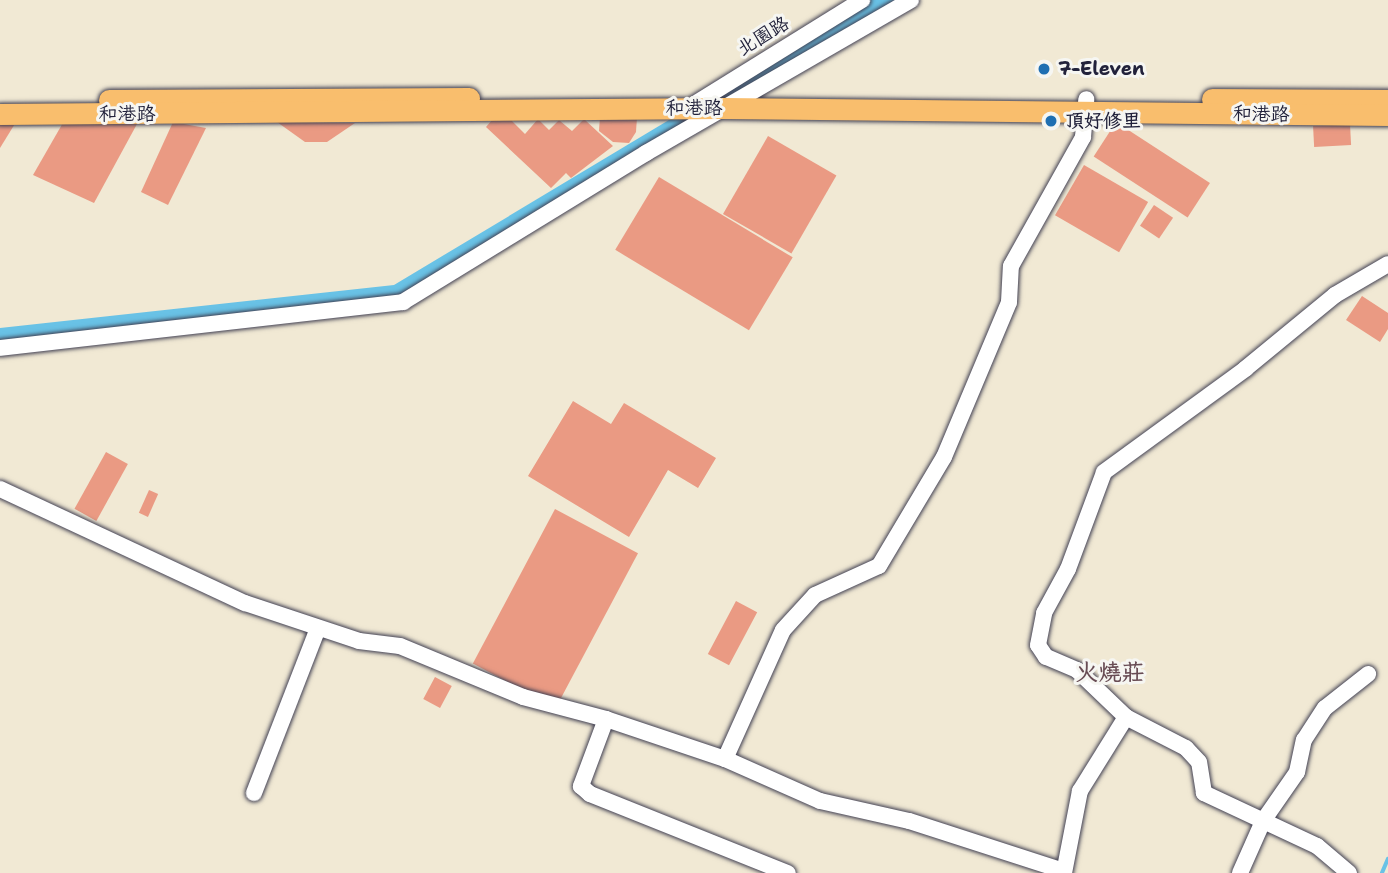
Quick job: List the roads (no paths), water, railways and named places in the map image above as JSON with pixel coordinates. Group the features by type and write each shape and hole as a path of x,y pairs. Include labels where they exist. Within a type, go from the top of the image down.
{"main road":[{"name":"和港路","path":"0,100 944,104 1388,116"},
{"name":"和港路","path":"1085,106 1388,100"},
{"name":"和港路","path":"0,114 712,103"}],"lane":[{"name":"北園路","path":"712,103 862,0"},
{"path":"0,348 403,302 712,103 911,0"},
{"path":"725,759 783,630 815,595 879,566 944,457 1009,302 1011,266 1083,137 1085,106"},
{"path":"1349,873 1317,846 1204,793 1199,762 1186,748 1126,717 1077,670 1046,657 1038,645 1044,613 1068,569 1104,472 1245,369 1335,295 1388,264"},
{"path":"0,489 245,603 359,641 400,646 523,697 606,719 725,759 820,801 909,821 1064,872 1080,791 1126,717"},
{"path":"254,793 318,628"},
{"path":"1240,873 1263,821 1297,772 1304,740 1325,708 1368,674"},
{"path":"606,719 581,786 590,794 788,873"}],"water":[{"path":"869,0 896,0 403,297 0,341 0,328 394,285"}],"waterway":[{"path":"1382,873 1388,859"}],"place":[{"name":"7-Eleven","path":"1044,69"},
{"name":"頂好修里","path":"1051,121"}],"district":[{"name":"火燒莊","path":"1110,672"}]}
